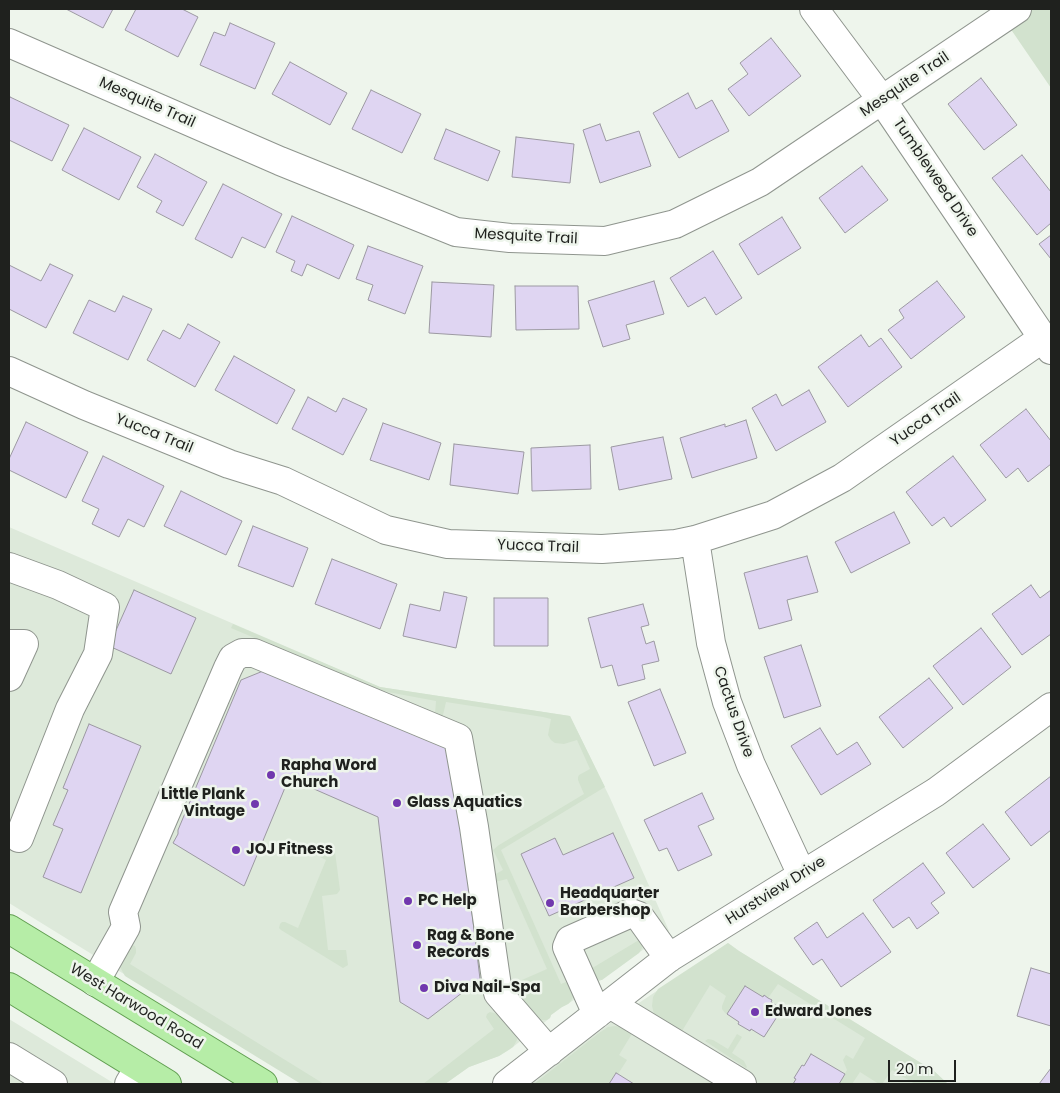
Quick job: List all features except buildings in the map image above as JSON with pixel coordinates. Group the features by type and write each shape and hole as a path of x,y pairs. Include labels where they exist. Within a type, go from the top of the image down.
{"main road":[{"name":"West Harwood Road","path":"9,929 263,1084"},
{"path":"9,986 134,1076 167,1084"}],"street":[{"name":"Tumbleweed Drive","path":"814,9 882,100 1047,344"},
{"name":"Mesquite Trail","path":"9,43 280,161 456,232 510,238 605,241 675,224 760,182 1017,9"},
{"name":"Yucca Trail","path":"9,371 84,406 228,464 283,481 386,530 448,544 592,549 676,544 695,540 773,515 842,478 1047,344"},
{"name":"Cactus Drive","path":"695,540 710,643 727,702 751,765 802,875"},
{"path":"9,567 58,585 105,607 98,654 70,709 19,838"},
{"path":"9,677 16,644"},
{"path":"95,982 126,927 123,912 228,668 234,658 242,653 254,653 458,738 474,827 498,992 549,1052"},
{"name":"Hurstview Drive","path":"508,1084 669,958 936,792 1051,707"},
{"path":"669,958 639,916 631,914 570,940 567,947 604,1009 742,1084"},
{"path":"9,1057 53,1084"}],"shaded area":[{"path":"997,9 1051,9 1051,88"},
{"path":"9,527 380,687 570,716 610,798 669,931 551,1015 550,1018 509,1050 499,1056 469,1067 445,1084 302,1084 9,903"},
{"path":"233,624 380,687 570,716 605,787 501,850 561,984 566,982 572,994 573,997 568,1004 551,1015 547,1020 539,1020 514,991 515,983 547,969 507,879 495,882 492,876 503,870 493,850 584,794 578,777 590,769 577,740 564,744 555,743 548,735 551,719 543,717 446,702 443,715 439,717 435,714 436,701 377,690 231,628"},
{"path":"318,843 333,849 335,852 340,890 337,894 322,896 328,950 346,950 348,965 343,968 279,928 282,922 285,922 298,928 326,860 312,853 311,850 314,844"},
{"path":"639,940 642,948 639,953 602,980 594,979 589,970"},
{"path":"728,943 934,1071 948,1084 532,1084 627,1011"},
{"path":"728,943 934,1071 948,1084 915,1084 892,1070 882,1084 860,1072 852,1084 839,1084 847,1070 843,1060 846,1055 853,1059 865,1038 778,984 768,998 745,986 727,1014 722,1009 726,996 710,985 682,1031 654,1014 652,1006 653,997 658,989"},
{"path":"128,946 135,946 136,953 130,964 324,1084 301,1084 125,976 120,964"},
{"path":"490,1012 504,1017 516,1032 517,1040 513,1047 499,1056 469,1067 445,1084 423,1084 494,1029 486,1017"},
{"path":"9,1019 115,1084 9,1084"},
{"path":"615,1026 633,1032 619,1055 627,1060 609,1084 534,1084 599,1033 608,1027"},
{"path":"737,1034 742,1037 732,1053 744,1061 746,1068 705,1041 708,1039 713,1040 728,1049"}],"place":[{"name":"Rapha Word Church","path":"271,775"},
{"name":"Glass Aquatics","path":"397,803"},
{"name":"Little Plank Vintage","path":"255,804"},
{"name":"JOJ Fitness","path":"236,850"},
{"name":"PC Help","path":"408,901"},
{"name":"Headquarter Barbershop","path":"550,903"},
{"name":"Rag & Bone Records","path":"417,945"},
{"name":"Diva Nail-Spa","path":"424,988"},
{"name":"Edward Jones","path":"755,1012"}]}
